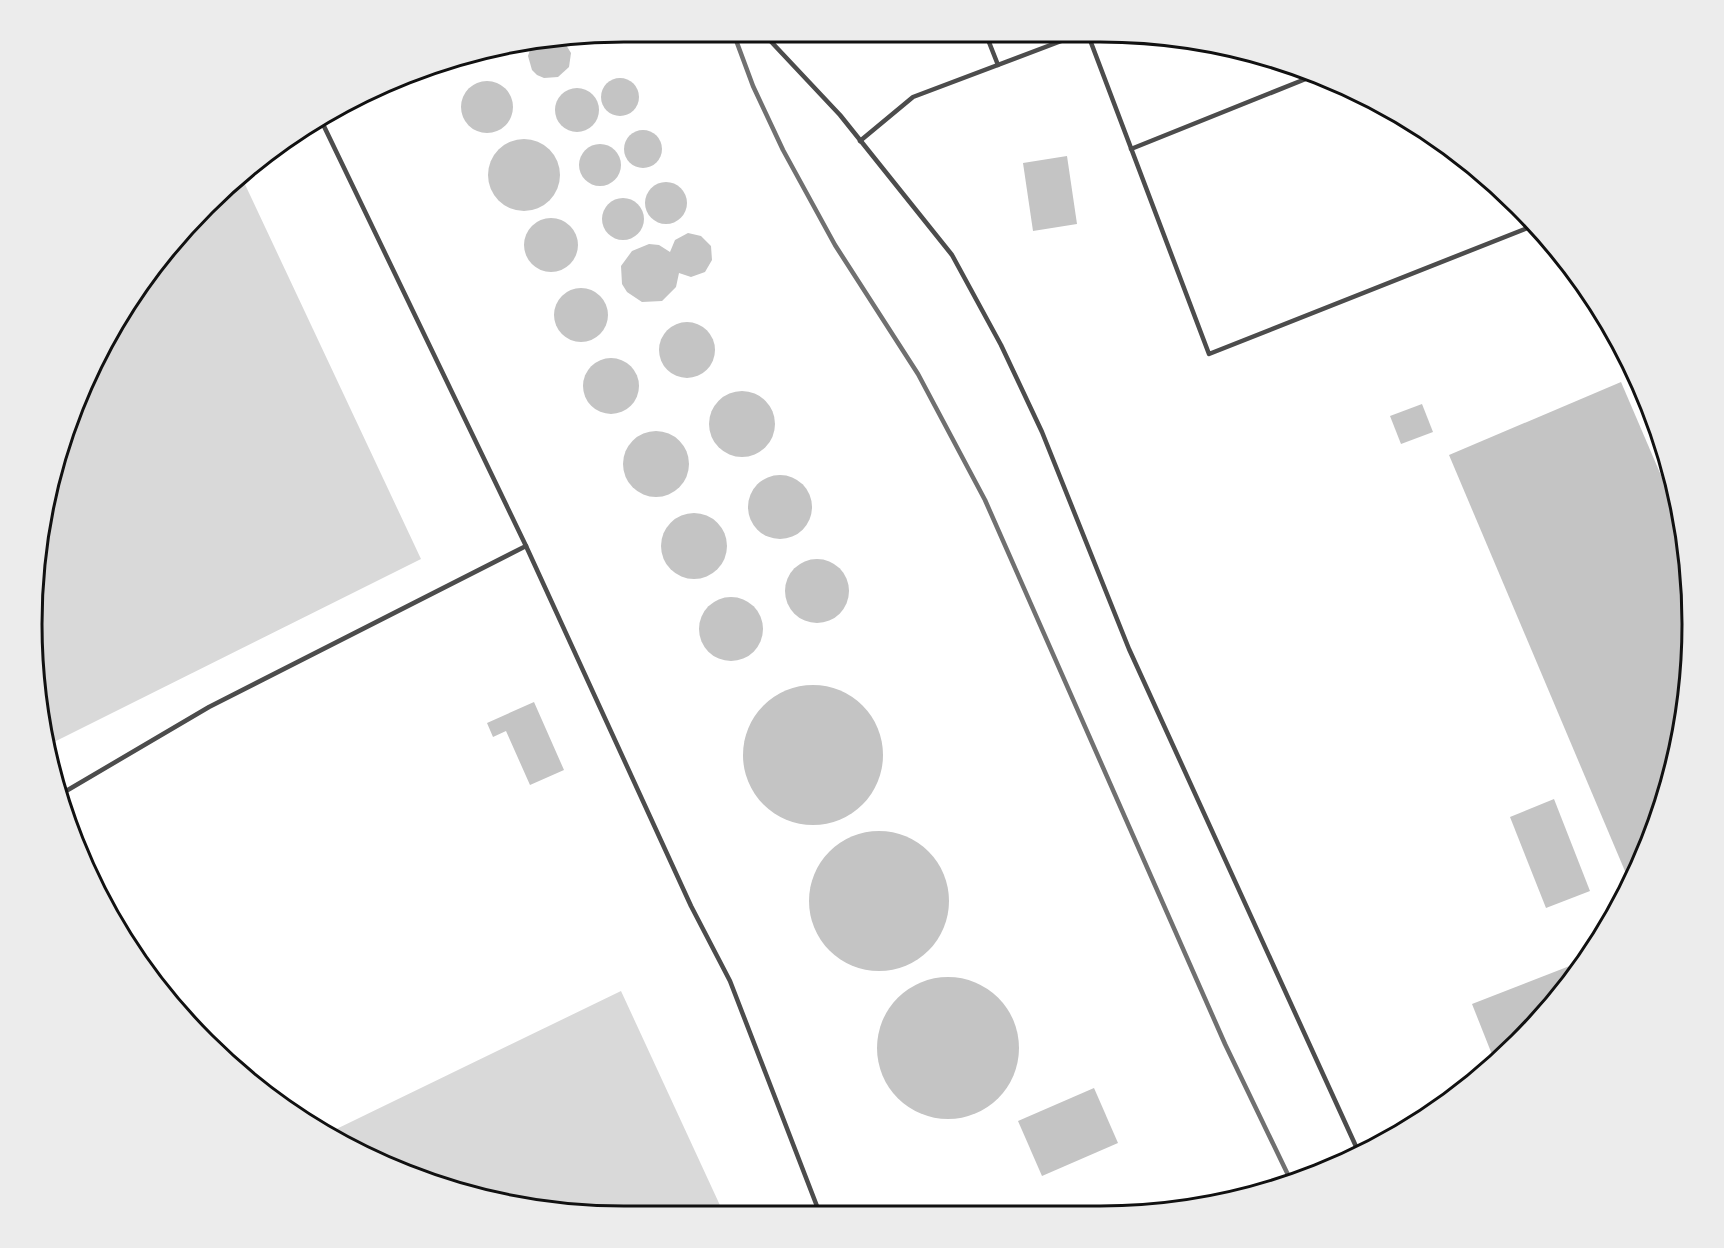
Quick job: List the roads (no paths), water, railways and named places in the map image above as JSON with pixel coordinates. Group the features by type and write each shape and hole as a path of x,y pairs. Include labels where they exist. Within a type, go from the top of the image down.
{"lane":[{"path":"772,42 840,115 952,255 1001,345 1042,432 1129,649 1356,1146"},
{"path":"990,42 998,65"},
{"path":"860,141 914,97 1059,42"},
{"path":"1090,42 1209,354 1527,228"},
{"path":"1131,149 1305,79"},
{"path":"324,126 526,546 691,906 730,981 817,1206"},
{"path":"67,791 209,707 526,546"}],"railway":[{"path":"737,42 753,86 783,150 835,245 918,374 985,500 1225,1044 1288,1175"}]}
